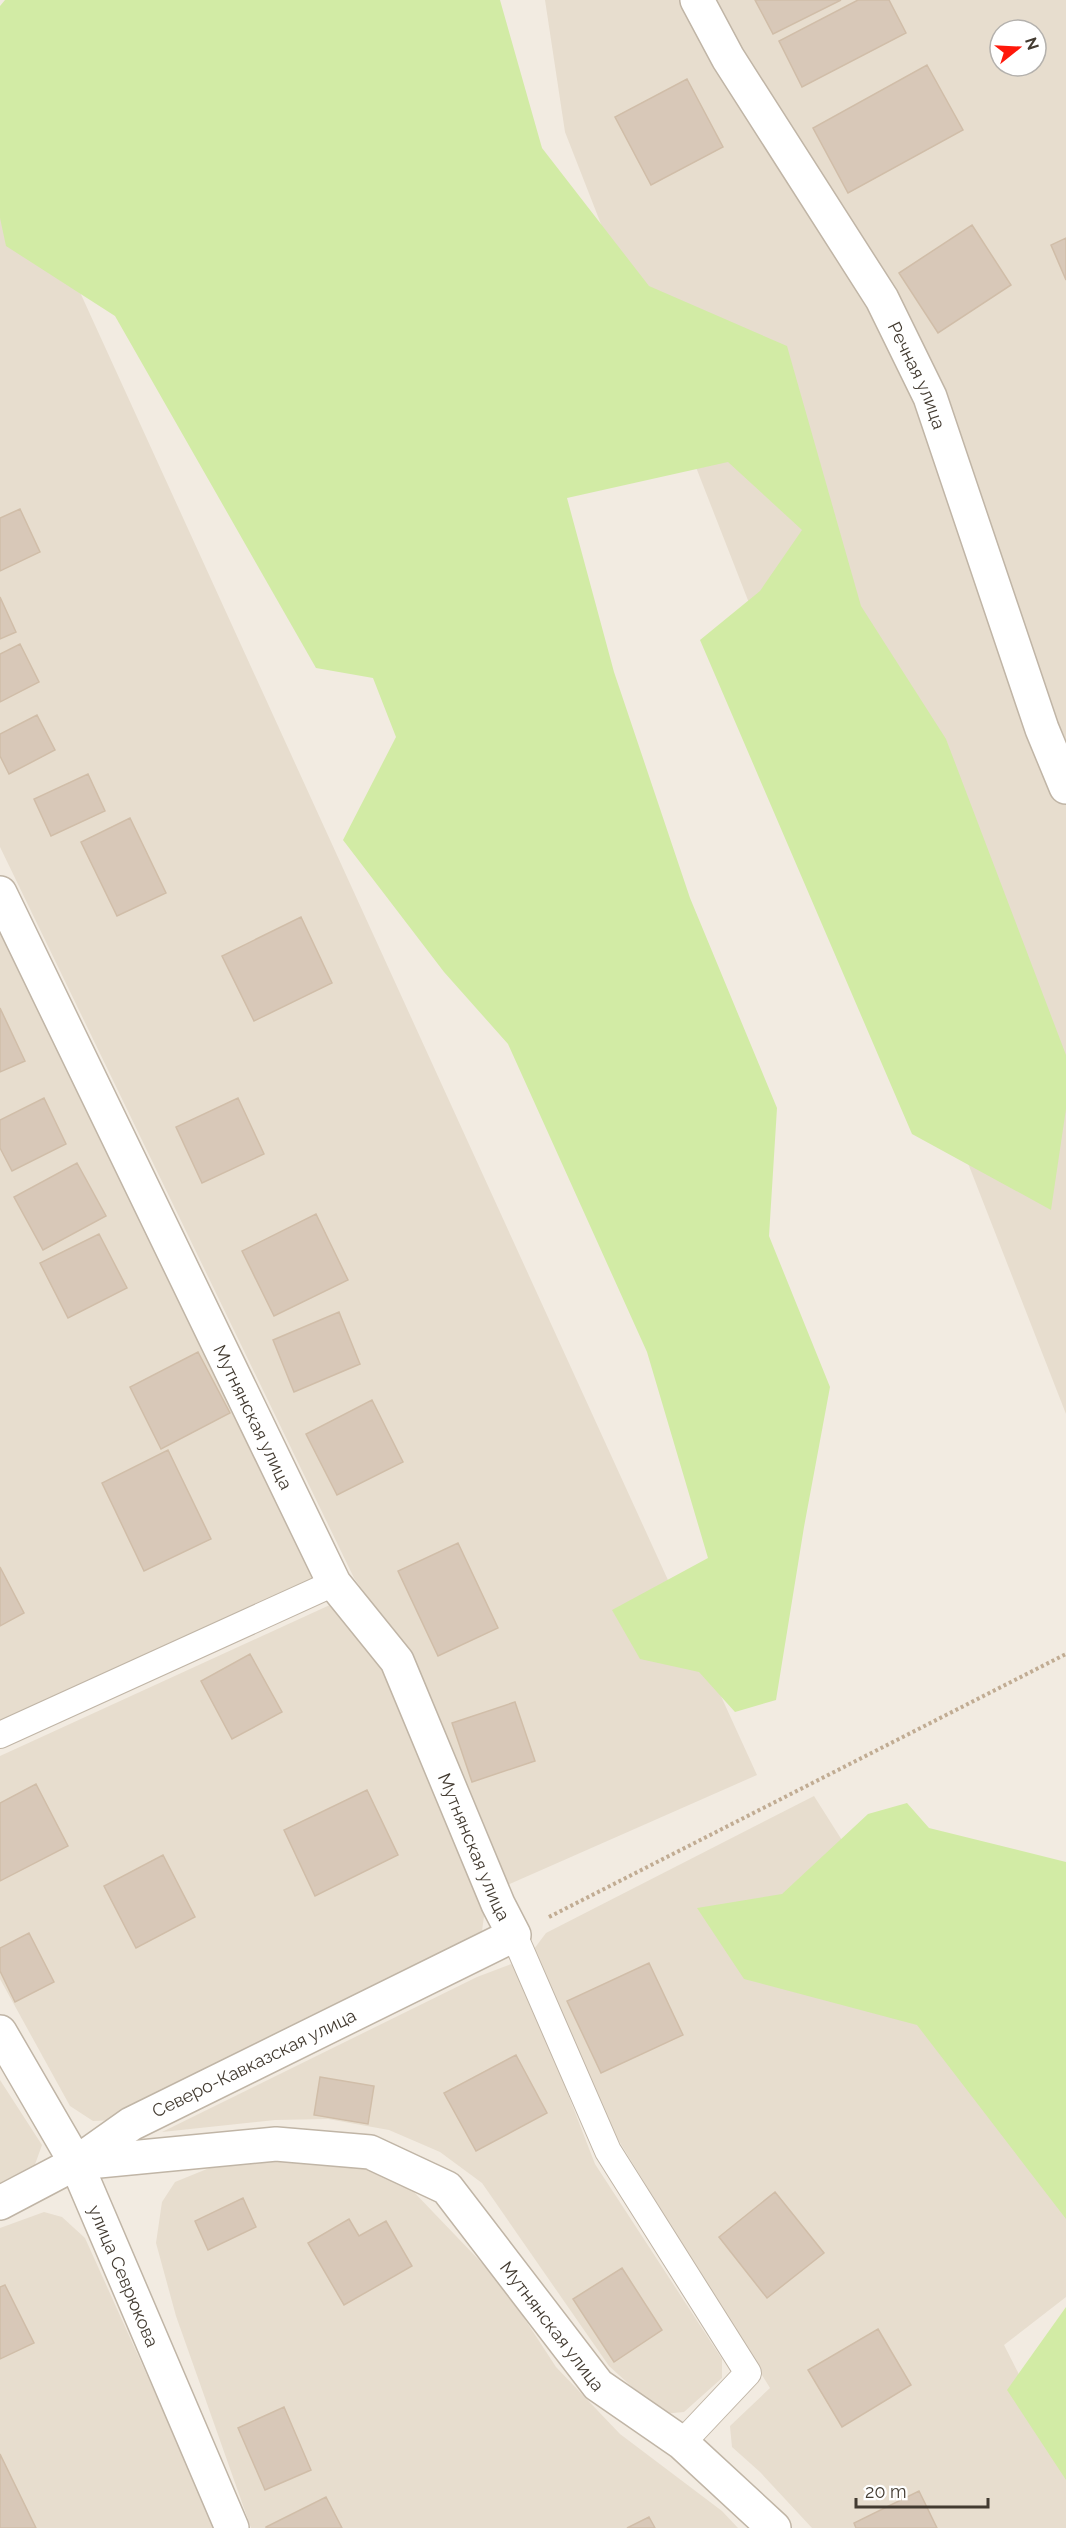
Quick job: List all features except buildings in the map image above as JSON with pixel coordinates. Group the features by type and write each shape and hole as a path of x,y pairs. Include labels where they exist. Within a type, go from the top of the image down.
{"street":[{"name":"Речная улица","path":"697,0 728,58 882,299 930,398 1042,729 1066,786"},
{"name":"Мутнянская улица","path":"0,893 334,1583 397,1661 513,1935"},
{"name":"Северо-Кавказская улица","path":"0,2203 76,2163 131,2124 513,1935"},
{"name":"улица Севрюкова","path":"0,2032 76,2163 231,2528"},
{"name":"Мутнянская улица","path":"76,2163 276,2144 370,2152 447,2188 598,2385 682,2443 774,2528"}],"lane":[{"path":"0,1736 334,1583"},
{"path":"513,1935 608,2151 748,2373 682,2443"}],"path":[{"path":"513,1935 1066,1654"}],"shaded area":[{"path":"545,0 1066,0 1066,1414 565,132"},
{"path":"0,117 757,1775 503,1887 407,1652 354,1578 0,847"},
{"path":"0,932 317,1580 0,1723"},
{"path":"332,1604 382,1660 485,1909 482,1931 116,2120 93,2121 70,2106 0,1979 0,1756"},
{"path":"814,1796 1066,2194 1066,2297 1004,2345 1066,2467 1066,2528 812,2528 760,2472 732,2447 730,2426 770,2388 608,2123 534,1949 546,1933"},
{"path":"511,1964 526,1977 542,2027 595,2164 722,2359 722,2378 684,2412 662,2414 609,2366 482,2183 440,2152 389,2130 328,2119 275,2120 162,2132 477,1977"},
{"path":"0,2080 42,2145 28,2184 0,2198"},
{"path":"306,2158 363,2166 411,2189 502,2284 556,2367 620,2434 722,2511 738,2528 251,2528 176,2316 156,2243 162,2202 175,2182 229,2160"},
{"path":"44,2212 62,2217 85,2238 216,2528 0,2528 0,2228"}],"green space":[{"path":"5,0 500,0 542,148 649,286 787,346 861,606 946,739 1066,1055 1066,1109 1051,1210 912,1134 700,640 760,591 802,530 728,462 567,498 614,672 690,898 777,1108 769,1236 830,1387 804,1527 776,1700 735,1712 699,1672 640,1659 612,1610 708,1558 647,1352 508,1044 444,972 343,840 396,737 373,678 316,668 115,316 6,246 0,218 0,6"},
{"path":"907,1803 929,1828 1066,1862 1066,2219 917,2025 744,1979 697,1908 782,1894 868,1814"},
{"path":"1066,2307 1066,2480 1007,2390"}]}
